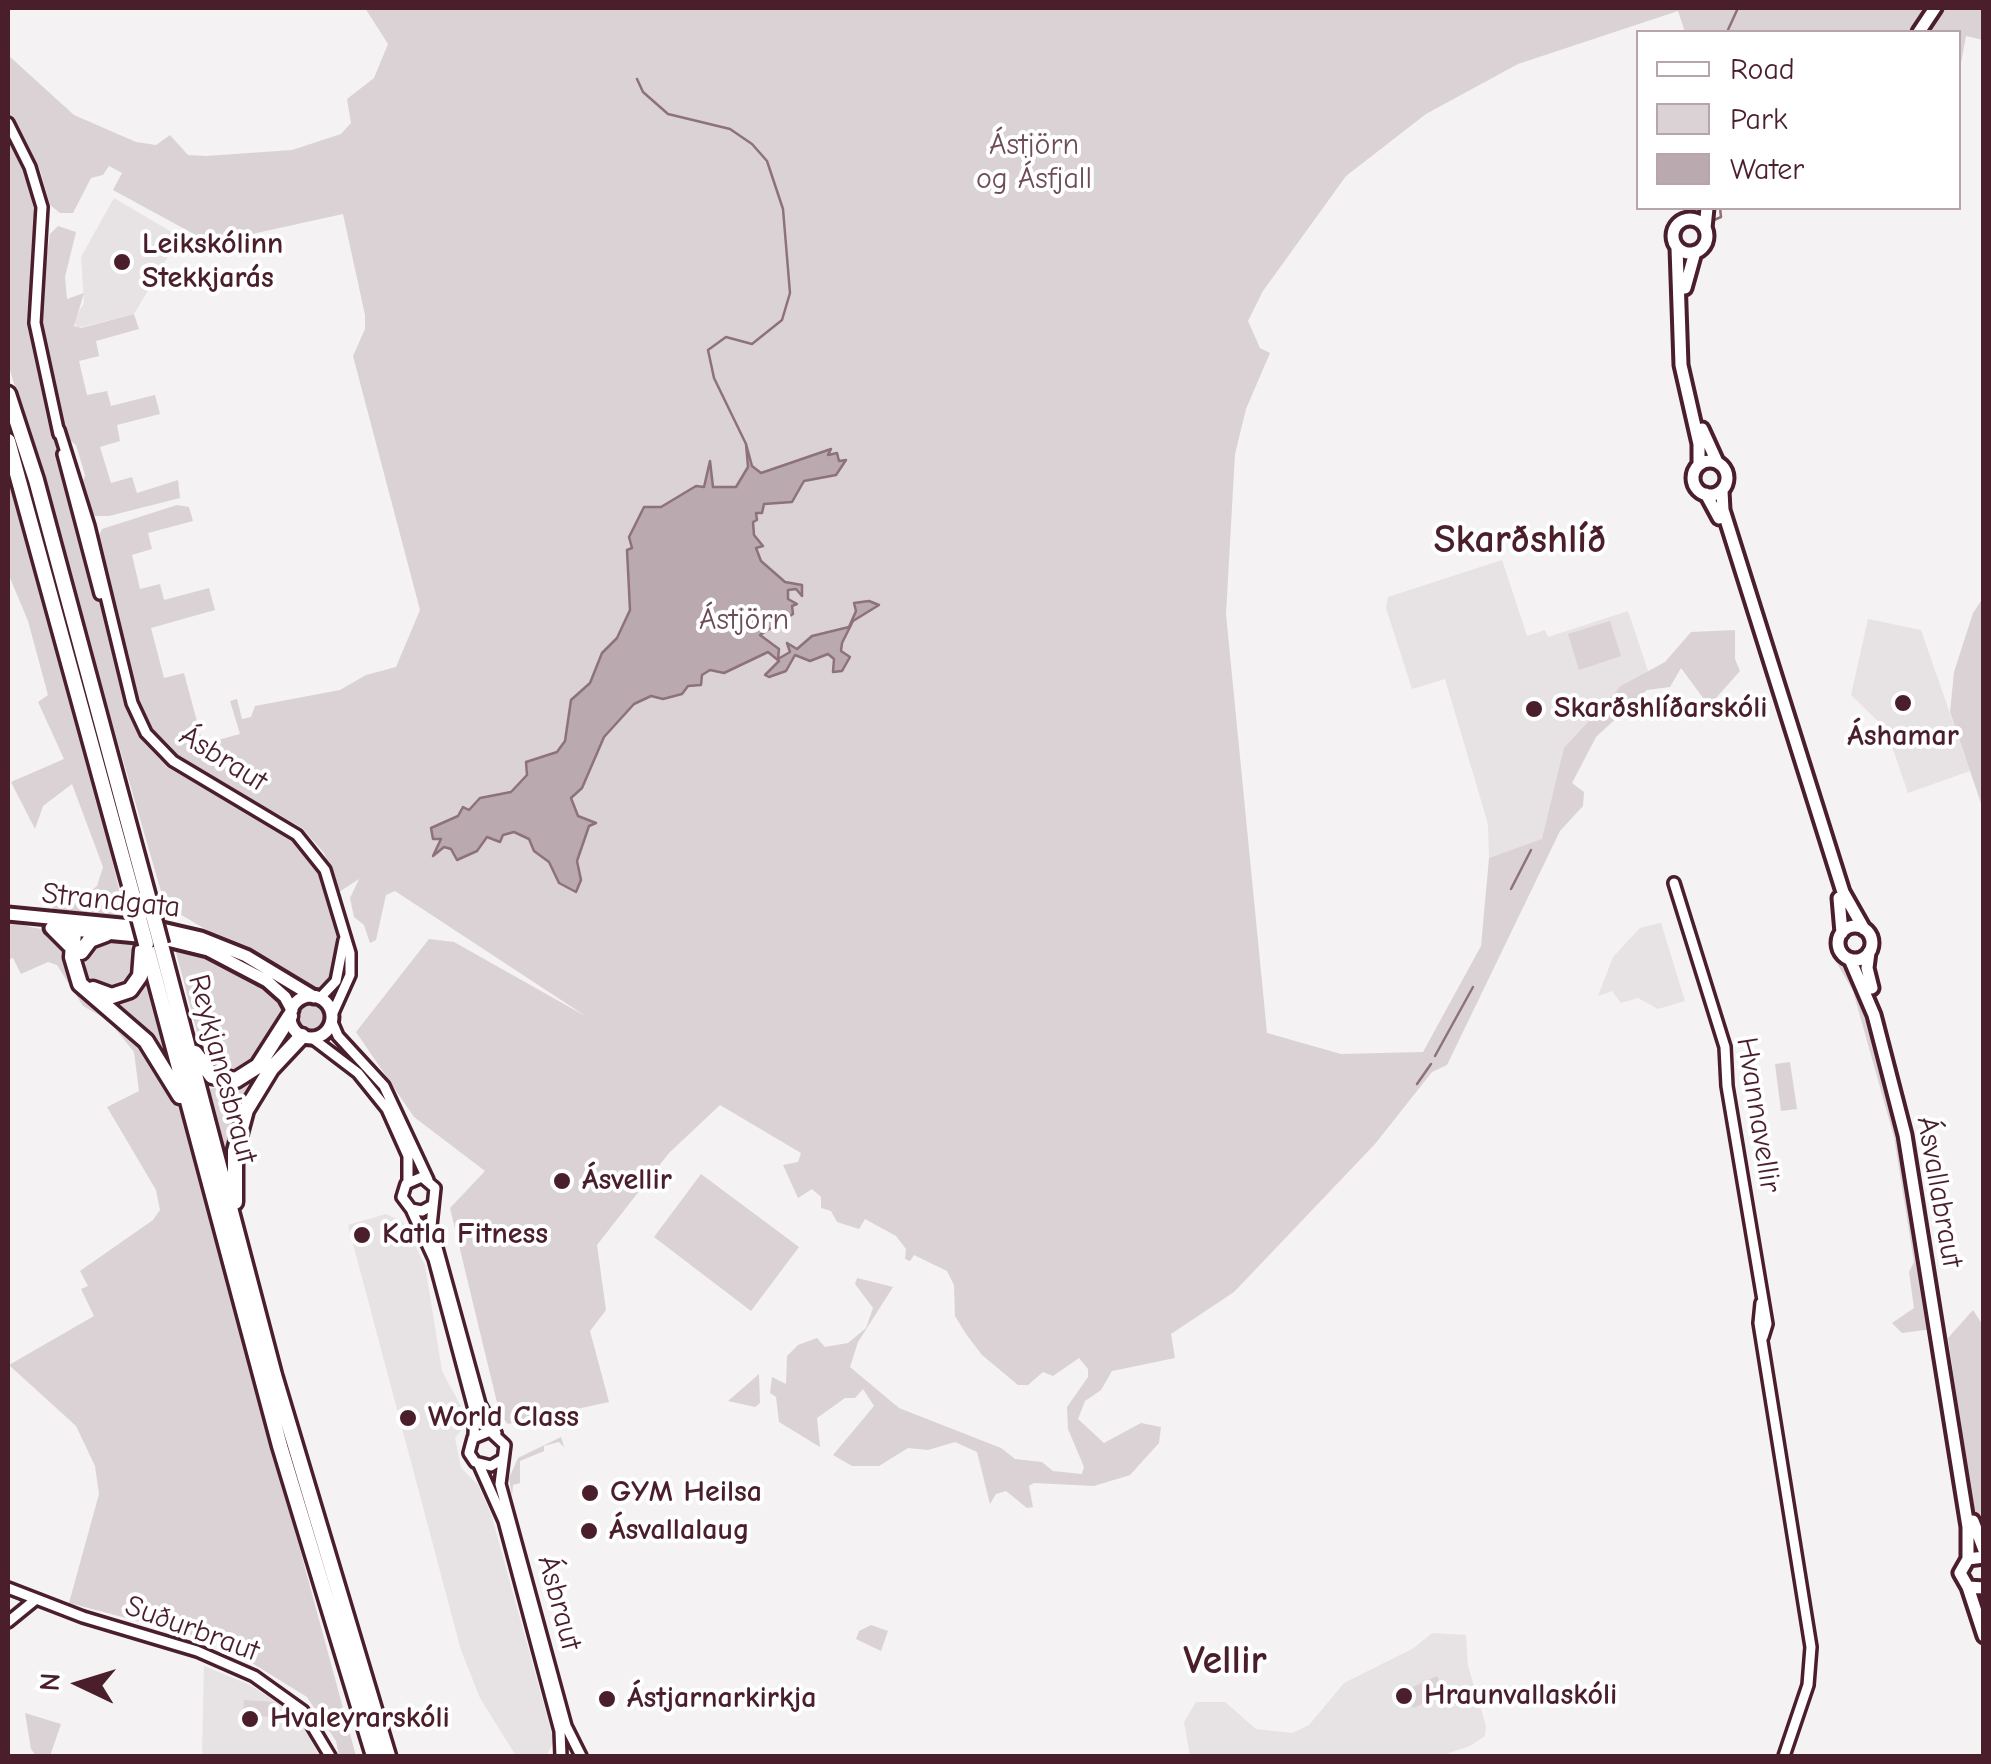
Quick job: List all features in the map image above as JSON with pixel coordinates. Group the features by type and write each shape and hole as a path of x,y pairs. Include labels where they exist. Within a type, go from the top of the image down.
{"highway":[{"name":"Reykjanesbraut","path":"8,394 36,480 145,914 148,941 280,1446 374,1756"},
{"name":"Reykjanesbraut","path":"8,441 145,914 148,941 181,1022 274,1376 388,1756"},
{"path":"54,929 90,940 106,934"},
{"path":"78,938 81,970 89,986 101,994 117,996 130,990 140,976 148,941"},
{"path":"78,938 80,984 146,1041 194,1123"},
{"path":"181,1022 202,1067 212,1076 230,1081 258,1066 291,1014"},
{"path":"238,1233 234,1161 242,1121 270,1069 307,1037"}],"main road":[{"path":"1924,30 1938,8"},
{"path":"1692,210 1673,230 1677,248 1680,364 1700,444 1694,483 1706,494 1724,532 1842,908 1839,946 1850,959 1870,952 1871,938 1839,880 1722,510 1727,472 1717,462 1699,421 1685,346 1686,277 1696,252 1706,242 1707,210"},
{"path":"1682,220 1693,218 1706,228"},
{"path":"1677,248 1696,252"},
{"path":"1698,465 1717,462"},
{"path":"1706,494 1722,491"},
{"name":"Strandgata","path":"8,916 54,929"},
{"name":"Strandgata","path":"8,916 78,938 162,929 201,938 246,956 317,997"},
{"path":"1842,933 1851,927 1864,929"},
{"name":"Strandgata","path":"106,934 182,942 230,958 274,986 291,1014"},
{"name":"Ásvallabraut","path":"1870,952 1868,975 1900,1079 1916,1156 1971,1509 1984,1554"},
{"name":"Ásvallabraut","path":"1850,959 1874,1015 1905,1135 1968,1527 1968,1559 1960,1573 1968,1587"},
{"path":"317,997 332,1018 327,1032 307,1037 291,1014 303,998 317,997"},
{"path":"1968,1559 1984,1554"},
{"path":"1984,1588 1968,1587 1984,1636"}],"street":[{"name":"Ásbraut","path":"8,122 30,166 42,208 35,323 59,430 86,515 132,702 153,743 185,769 297,835 322,864 344,930 350,975 332,1018"},
{"name":"Hvannavellir","path":"1674,882 1726,1047 1728,1086 1767,1324 1763,1338 1811,1647 1808,1685 1784,1756"},
{"name":"Ásbraut","path":"317,997 336,981 344,930"},
{"path":"307,1037 358,1073 388,1110 408,1156 408,1182 402,1197 434,1259 475,1413 469,1453 479,1465 490,1466 501,1460 504,1445 480,1404 471,1373 432,1226 436,1192 384,1086 343,1042 332,1018"},
{"path":"408,1182 428,1180"},
{"path":"410,1209 422,1211 433,1205"},
{"path":"472,1438 483,1431 496,1433"},
{"name":"Ásbraut","path":"501,1460 500,1484 557,1692 581,1756"},
{"name":"Ásbraut","path":"479,1465 504,1521 560,1731 563,1756"},
{"name":"Suðurbraut","path":"8,1588 197,1651 254,1676 303,1711 330,1756"},
{"path":"8,1622 36,1600"},
{"path":"563,1756 581,1756"}],"shaded area":[{"name":"Leikskólinn Stekkjarás","path":"114,198 180,237 134,314 77,328 74,320 84,303 81,257"},
{"name":"Skarðshlíðarskóli","path":"1502,560 1527,636 1545,630 1548,637 1628,611 1651,680 1602,720 1542,840 1489,858 1488,824 1445,679 1412,689 1386,608 1388,597"},
{"name":"Áshamar","path":"1868,619 1921,630 1970,771 1908,793 1886,729 1851,695"},
{"path":"1661,923 1685,1001 1658,1009 1638,998 1621,1003 1612,991 1598,996 1613,957 1640,928"},
{"path":"386,1214 403,1222 425,1265 442,1371 464,1412 462,1429 455,1438 461,1468 478,1485 491,1514 554,1741 546,1756 516,1756 480,1698 461,1650 348,1225"},
{"name":"Hraunvallaskóli","path":"1432,1633 1466,1635 1468,1666 1486,1726 1485,1736 1470,1746 1440,1756 1190,1756 1184,1722 1196,1702 1225,1702 1256,1729 1292,1733 1309,1725 1344,1683 1414,1648"},
{"name":"Hvaleyrarskóli","path":"204,1666 250,1685 286,1708 307,1731 319,1756 202,1756"}],"green space":[{"name":"Ástjörn og Ásfjall","path":"365,8 1984,8 1983,40 1966,36 1961,63 1961,30 1684,30 1678,11 1518,64 1426,114 1346,176 1263,291 1248,321 1260,348 1270,353 1246,409 1235,454 1226,614 1267,1033 1341,1054 1423,1052 1481,946 1489,858 1542,839 1564,748 1621,686 1665,662 1691,632 1735,630 1735,659 1740,671 1709,706 1681,668 1670,687 1647,690 1596,737 1572,783 1584,792 1583,806 1560,831 1447,1065 1432,1072 1375,1144 1234,1292 1171,1334 1175,1358 1112,1371 1101,1390 1085,1401 1078,1419 1104,1443 1141,1423 1161,1427 1159,1443 1130,1475 1094,1486 1034,1483 1029,1486 1033,1507 1027,1508 1006,1491 996,1494 990,1504 977,1452 955,1442 928,1450 908,1448 879,1466 852,1466 833,1455 874,1406 863,1389 855,1398 845,1398 817,1418 820,1447 779,1422 776,1397 770,1393 772,1377 786,1384 787,1356 798,1345 817,1338 825,1347 848,1343 866,1328 873,1308 855,1284 857,1278 893,1287 858,1342 850,1367 899,1408 1001,1448 1015,1459 1042,1462 1053,1471 1082,1474 1084,1467 1068,1429 1067,1407 1088,1377 1088,1369 1079,1358 1053,1376 1043,1372 1028,1385 1018,1385 982,1355 966,1334 955,1316 954,1285 947,1271 914,1255 910,1261 905,1259 906,1249 896,1236 865,1219 859,1229 837,1222 831,1211 821,1208 821,1197 812,1189 798,1198 783,1165 798,1162 801,1153 720,1105 669,1153 597,1245 606,1310 590,1331 609,1402 508,1424 500,1415 450,1208 485,1171 414,1117 356,1032 429,939 454,942 587,1017 395,891 386,895 376,940 370,943 364,925 354,917 350,898 359,879 339,892 324,853 302,828 184,761 160,742 137,702 96,542 102,529 177,505 189,507 193,521 148,533 152,549 132,555 140,589 160,584 164,600 209,588 215,610 151,628 164,678 184,673 203,744 240,734 230,701 237,699 242,719 251,717 255,706 340,690 366,675 396,667 420,610 353,356 365,329 365,315 343,214 229,239 205,240 113,190 122,173 109,166 103,175 91,178 73,213 60,213 50,205 40,170 8,111 8,55 74,115 136,142 156,145 170,135 188,155 206,156 292,150 341,134 351,123 347,99 374,78 388,44"},
{"path":"8,132 26,168 35,218 30,323 35,357 130,714 141,739 167,767 282,832 312,858 322,878 341,948 331,985 323,992 311,993 165,905 8,363"},
{"path":"58,226 76,232 65,277 67,299 84,293 74,326 81,328 134,314 139,329 96,341 99,356 79,361 87,395 107,391 111,406 155,395 160,414 117,425 120,441 100,447 111,483 132,477 137,493 178,480 180,498 109,516 95,516 87,508 81,487 85,475 76,445 66,437 38,315 50,234"},
{"path":"8,464 127,922 50,918 53,909 48,898 60,892 70,905 79,902 97,886 103,867 72,784 43,806 35,829 11,782 64,759 38,702 48,695 28,621 8,573"},
{"path":"1983,598 1983,809 1950,712 1954,672 1973,613"},
{"path":"1610,621 1621,656 1579,670 1568,634"},
{"path":"8,922 50,931 66,945 71,977 154,1058 183,1118 356,1756 339,1756 336,1741 307,1697 218,1642 69,1603 99,1494 95,1466 76,1426 9,1365 94,1316 81,1289 88,1286 80,1271 153,1220 160,1210 156,1190 107,1107 139,1091 134,1052 108,1020 83,1006 57,965 48,962 21,974 13,958 8,960"},
{"path":"109,937 132,939 136,958 134,973 116,990 95,985 87,975 85,959 92,945"},
{"path":"174,945 207,954 268,986 283,1000 283,1020 250,1067 231,1075 213,1071 204,1058"},
{"path":"1831,953 1857,976 1895,1098 1932,1329 1902,1333 1892,1323 1914,1308 1909,1272 1914,1262 1894,1137 1853,991"},
{"path":"147,963 174,1070 155,1043 100,999 117,999"},
{"path":"311,1001 323,1005 327,1017 323,1029 311,1033 299,1029 295,1017 299,1005"},
{"path":"288,1028 294,1035 246,1094 224,1153 207,1089 230,1086"},
{"path":"1790,1062 1797,1109 1781,1111 1775,1064"},
{"path":"701,1174 799,1247 751,1311 654,1237"},
{"path":"1973,1310 1984,1327 1983,1542 1974,1513 1948,1338"},
{"path":"759,1374 760,1403 755,1407 728,1401"},
{"path":"561,1437 564,1447 559,1442 544,1446 544,1451 520,1461 520,1483 513,1485 512,1496 509,1478 518,1458"},
{"path":"871,1625 888,1631 881,1651 856,1639 859,1631"},
{"path":"1437,1676 1446,1694 1413,1708 1406,1690"},
{"path":"244,1700 274,1702 273,1717 243,1715"},
{"path":"25,1713 61,1724 50,1756 36,1756 31,1749"}],"water":[{"name":"Ástjörn","path":"746,444 752,466 761,473 831,449 828,455 837,453 839,461 846,460 836,475 804,481 792,502 764,504 753,522 754,535 763,546 756,548 761,561 785,582 802,585 802,596 796,589 788,590 788,599 797,604 792,606 793,614 760,635 779,649 778,659 790,652 787,643 797,649 812,636 849,627 856,611 854,603 869,601 879,605 853,621 842,643 841,651 850,657 842,671 833,672 834,659 828,654 810,661 795,655 786,671 769,677 765,675 779,661 768,652 724,673 710,670 702,675 701,685 688,686 682,694 663,699 651,696 634,704 604,737 582,788 571,798 578,816 596,823 589,826 577,861 581,880 576,892 559,883 549,862 534,851 529,839 514,832 503,835 500,842 487,837 477,851 457,860 451,849 444,847 433,856 441,839 433,839 431,828 458,816 463,807 469,810 480,798 511,792 527,775 526,762 557,752 565,741 571,700 590,683 602,653 617,638 630,610 627,550 632,548 629,537 644,507 661,507 696,486 704,487 710,461 713,487 736,487 748,467"}],"waterway":[{"path":"1728,30 1738,8"},
{"path":"637,79 643,92 668,114 730,129 752,144 767,161 783,209 790,293 782,320 752,344 726,337 708,350 714,378 746,444"},
{"path":"1714,220 1721,217 1720,210"},
{"path":"1511,889 1531,850"},
{"path":"1435,1056 1473,987"},
{"path":"1417,1084 1431,1064"}],"place":[{"name":"Leikskólinn Stekkjarás","path":"122,262"},
{"name":"Áshamar","path":"1903,703"},
{"name":"Skarðshlíðarskóli","path":"1534,709"},
{"name":"Ásvellir","path":"562,1181"},
{"name":"Katla Fitness","path":"362,1235"},
{"name":"World Class","path":"408,1418"},
{"name":"GYM Heilsa","path":"590,1493"},
{"name":"Ásvallalaug","path":"589,1531"},
{"name":"Hraunvallaskóli","path":"1404,1696"},
{"name":"Ástjarnarkirkja","path":"607,1699"},
{"name":"Hvaleyrarskóli","path":"250,1719"}],"district":[{"name":"Skarðshlíð","path":"1520,541"},
{"name":"Vellir","path":"1225,1662"}]}
